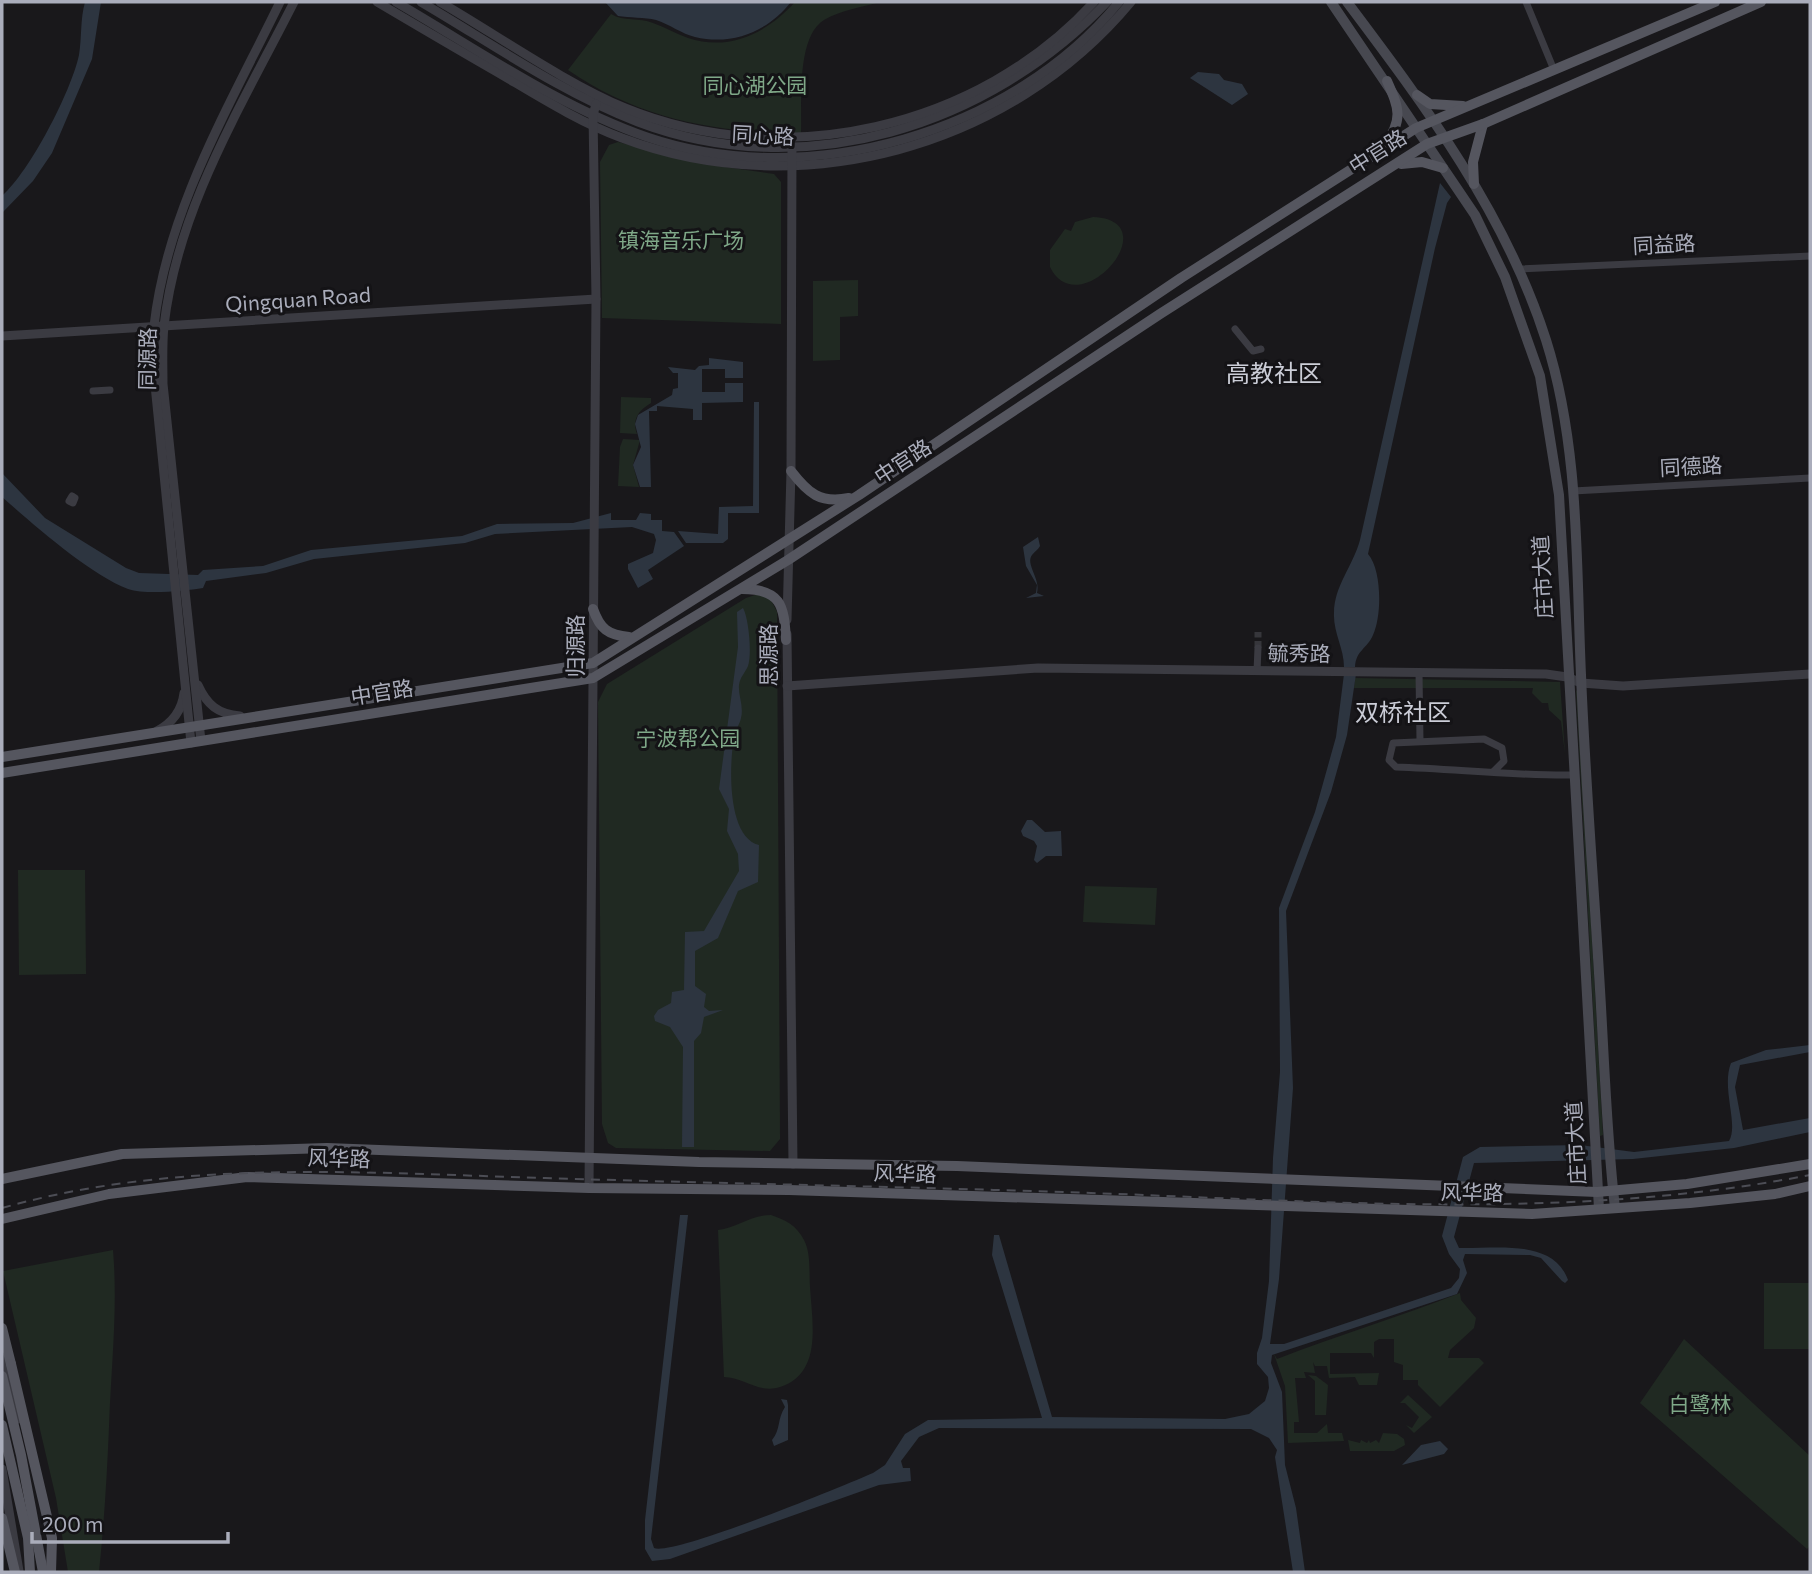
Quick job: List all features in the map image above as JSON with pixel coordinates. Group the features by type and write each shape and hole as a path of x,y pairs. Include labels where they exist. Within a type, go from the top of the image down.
{"main road":[{"name":"庄市大道","path":"1331,2 1387,81 1492,246 1540,376 1559,495 1567,677 1599,1209"},
{"name":"庄市大道","path":"1348,2 1436,120 1474,184 1519,269 1546,341 1561,393 1573,491 1581,683 1615,1208"},
{"name":"中官路","path":"2,757 593,663 629,637 859,495 1159,293 1416,128 1715,2"},
{"name":"中官路","path":"2,773 593,678 788,560 1170,308 1427,144 1448,139 1762,2"},
{"path":"1380,151 1398,122 1399,108 1387,81"},
{"path":"1417,95 1430,104 1469,106"},
{"path":"1474,184 1473,162 1483,124"},
{"path":"1395,165 1422,162 1443,168"},
{"path":"791,471 808,493 824,500 859,495"},
{"path":"739,589 763,590 777,598 785,617 786,640"},
{"path":"593,609 598,623 605,631 629,637"},
{"name":"风华路","path":"2,1180 122,1154 184,1150 327,1148 590,1158 957,1166 1597,1186 1613,1191 1687,1184 1810,1164"},
{"name":"风华路","path":"2,1219 109,1194 247,1177 589,1188 789,1189 1532,1214 1775,1194 1810,1186"},
{"path":"2,1328 51,1538 47,1572"},
{"path":"2,1376 47,1572"},
{"path":"2,1425 29,1538 30,1572"},
{"path":"2,1518 17,1572"}],"street":[{"name":"同源路","path":"196,742 159,326 169,253 183,206 280,2"},
{"name":"同源路","path":"159,326 192,209 213,161 294,2"},
{"path":"377,2 593,126 667,152 708,161 792,167 869,158 923,143 968,125 1022,96 1072,61 1131,2"},
{"name":"同心路","path":"396,2 593,115 650,138 743,154 792,151 909,129 976,101 1034,67 1072,37 1108,2"},
{"name":"同心路","path":"421,2 596,104 639,122 695,138 820,156 908,138 973,113 1034,78 1075,46 1119,2"},
{"path":"440,2 626,108 678,125 725,134 801,137 879,127 956,100 1025,61 1094,2"},
{"path":"1526,2 1554,70"},
{"name":"归源路","path":"589,1188 596,299 593,115 596,104"},
{"name":"思源路","path":"792,151 791,471 786,640 793,1164"},
{"name":"同益路","path":"1519,269 1810,256"},
{"name":"Qingquan Road","path":"2,336 596,299"},
{"path":"1235,329 1253,351 1261,349"},
{"path":"93,391 110,390"},
{"name":"同德路","path":"1573,491 1810,478"},
{"path":"1258,648 1258,671"},
{"name":"毓秀路","path":"787,686 1038,668 1567,677 1581,683 1623,687 1810,674"},
{"path":"1419,673 1420,741"},
{"path":"190,676 214,708 224,714 252,717"},
{"path":"155,733 171,722 178,712 190,676"},
{"path":"1494,771 1504,761 1502,748 1484,739 1393,743 1389,760 1396,767 1494,771 1526,776 1574,775"},
{"path":"2,1345 47,1572"},
{"path":"2,1469 17,1572"}],"green space":[{"name":"同心湖公园","path":"795,2 881,2 837,14 824,20 815,29 809,41 802,72 801,133 739,130 679,120 622,101 568,70 611,14 648,21 688,38 719,43 733,41 760,30"},
{"name":"镇海音乐广场","path":"618,142 704,164 774,174 781,182 781,324 602,318 600,162 609,145"},
{"path":"1093,217 1114,222 1123,234 1121,250 1111,265 1097,278 1080,284 1063,282 1050,267 1050,250 1065,229 1071,231 1075,222"},
{"path":"858,280 858,316 840,317 840,360 813,361 813,281"},
{"path":"621,397 651,398 651,403 637,416 637,434 620,433"},
{"path":"623,439 640,440 633,465 639,487 618,486 620,447"},
{"name":"宁波帮公园","path":"758,594 770,598 777,612 780,1139 770,1151 616,1148 608,1143 602,1124 598,702 607,684 746,598"},
{"path":"1355,678 1560,682 1565,754 1561,721 1549,710 1548,703 1542,703 1532,693 1533,688 1354,688"},
{"path":"1578,690 1603,1135 1600,1136 1576,691"},
{"path":"18,870 85,870 86,974 19,975"},
{"path":"1085,886 1157,888 1155,925 1083,922"},
{"path":"771,1215 794,1227 806,1245 813,1330 809,1358 803,1370 794,1380 772,1389 724,1377 718,1230"},
{"path":"113,1250 114,1338 99,1572 68,1572 56,1498 3,1271"},
{"path":"1764,1283 1810,1283 1810,1349 1764,1349"},
{"path":"1460,1293 1461,1300 1476,1318 1474,1328 1450,1350 1448,1358 1479,1358 1484,1363 1440,1407 1418,1385 1418,1380 1403,1380 1403,1365 1394,1362 1394,1339 1379,1339 1374,1342 1374,1358 1371,1353 1330,1353 1330,1374 1379,1373 1377,1385 1359,1385 1355,1377 1329,1378 1327,1366 1315,1366 1313,1362 1315,1373 1304,1372 1306,1378 1295,1378 1299,1422 1294,1422 1294,1433 1317,1433 1327,1424 1328,1433 1342,1433 1344,1441 1288,1443 1285,1386 1274,1354 1277,1359"},
{"name":"白鹭林","path":"1684,1339 1810,1456 1810,1546 1807,1549 1640,1403"},
{"path":"1308,1375 1316,1376 1328,1385 1326,1415 1315,1415 1315,1381"},
{"path":"1408,1395 1432,1417 1414,1433 1406,1425 1412,1428 1419,1417 1405,1403 1400,1403"},
{"path":"1383,1433 1397,1434 1404,1439 1405,1445 1394,1451 1350,1451 1348,1440 1367,1443 1369,1440 1370,1443 1376,1440 1379,1443"}],"shaded area":[{"path":"85,2 101,2 92,59 52,153 33,181 2,213 2,196 37,150 68,89 79,55"},
{"path":"605,2 791,2 772,21 749,34 736,38 709,39 685,34 656,20 618,16"},
{"path":"1198,72 1219,74 1224,80 1242,84 1248,94 1232,105 1190,78"},
{"path":"1440,183 1451,197 1435,248 1368,554 1373,561 1378,582 1378,617 1371,640 1357,657 1355,667 1344,667 1334,620 1335,603 1360,540"},
{"path":"709,358 743,362 743,378 725,378 725,369 702,369 702,392 725,392 725,383 743,383 743,402 702,403 702,420 693,420 693,409 657,406 657,411 649,411 651,487 640,487 633,465 641,447 635,424 638,415 672,395 673,389 678,388 678,373 673,373 668,367 695,370 699,366 709,365"},
{"path":"754,402 759,402 759,513 728,513 728,539 723,543 686,543 678,531 718,534 719,507 753,506"},
{"path":"2,473 45,518 126,568 139,573 198,575 203,570 263,566 311,550 462,536 497,524 573,523 611,513 611,520 636,520 640,513 651,514 651,520 662,520 662,531 674,532 684,546 648,570 653,579 638,588 628,564 653,553 656,540 654,534 632,527 495,534 465,543 314,559 266,573 206,581 203,588 145,592 128,589 113,582 79,561 46,534 2,497"},
{"path":"1038,537 1040,546 1032,555 1030,563 1037,582 1038,588 1037,593 1044,596 1026,598 1036,593 1037,585 1026,566 1023,547"},
{"path":"743,608 750,654 748,666 739,685 742,714 734,738 731,782 741,829 749,839 759,845 758,882 738,891 718,938 695,951 695,986 706,994 704,1007 709,1011 723,1010 704,1017 701,1033 694,1041 694,1147 682,1147 683,1047 670,1027 655,1021 654,1016 658,1010 671,1003 672,992 684,990 685,932 704,931 739,871 738,854 727,831 729,809 719,789 738,647 737,612"},
{"path":"1344,674 1356,674 1347,735 1331,792 1286,911 1293,1088 1279,1279 1270,1344 1284,1344 1451,1288 1459,1278 1460,1269 1449,1254 1442,1236 1463,1157 1480,1147 1580,1145 1634,1152 1729,1141 1732,1134 1728,1083 1731,1063 1766,1050 1810,1045 1810,1052 1740,1065 1735,1087 1743,1130 1810,1118 1810,1132 1734,1148 1633,1159 1474,1163 1454,1237 1459,1248 1505,1247 1536,1252 1550,1257 1568,1280 1565,1283 1541,1258 1530,1255 1465,1254 1463,1260 1467,1273 1457,1294 1272,1355 1271,1363 1282,1392 1285,1465 1296,1508 1305,1572 1293,1572 1275,1457 1277,1450 1269,1438 1251,1429 939,1428 919,1437 901,1461 903,1468 910,1468 911,1481 879,1485 670,1559 652,1561 645,1549 645,1520 680,1215 688,1215 651,1539 654,1548 668,1548 724,1531 873,1473 885,1465 905,1434 928,1420 1042,1418 992,1255 994,1235 999,1235 1052,1417 1225,1419 1249,1414 1265,1401 1269,1388 1268,1377 1257,1364 1257,1353 1262,1338 1269,1281 1273,1158 1280,1072 1279,908 1315,812 1336,737"},
{"path":"1027,820 1032,820 1045,832 1061,831 1062,856 1046,856 1037,863 1034,860 1037,846 1034,841 1023,836 1021,831"},
{"path":"781,1399 787,1400 788,1405 788,1440 774,1446 772,1440 785,1407"},
{"path":"1440,1441 1448,1449 1444,1454 1402,1465 1421,1445"}],"tunnel":[{"path":"1258,632 1258,648"}],"railway":[{"path":"2,1208 69,1192 136,1182 272,1172 1047,1192 1379,1204 1553,1203 1639,1198 1725,1189 1810,1175"}],"district":[{"name":"高教社区","path":"1274,374"},
{"name":"双桥社区","path":"1403,713"}]}
